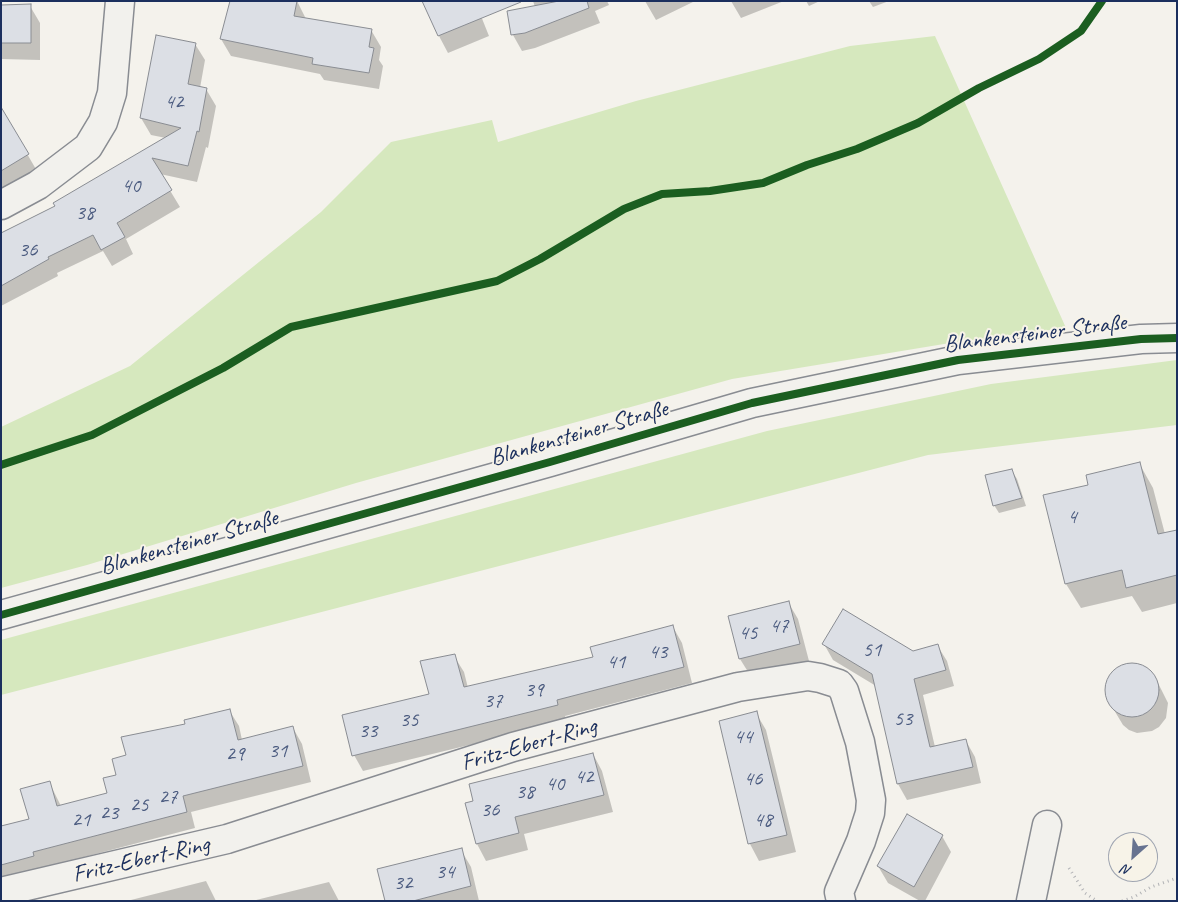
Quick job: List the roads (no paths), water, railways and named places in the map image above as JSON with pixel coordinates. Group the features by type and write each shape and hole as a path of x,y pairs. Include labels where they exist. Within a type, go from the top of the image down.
{"street":[{"path":"1,205 38,185 88,147 103,122 112,93 120,1"},
{"name":"Blankensteiner Straße","path":"1,615 752,404 958,360 1141,339 1177,338"},
{"name":"Fritz-Ebert-Ring","path":"1,892 227,839 513,747 738,687 808,676 839,684 844,691 860,742 871,800 870,813 861,841 840,892 841,901"},
{"path":"1031,901 1048,825"}]}
